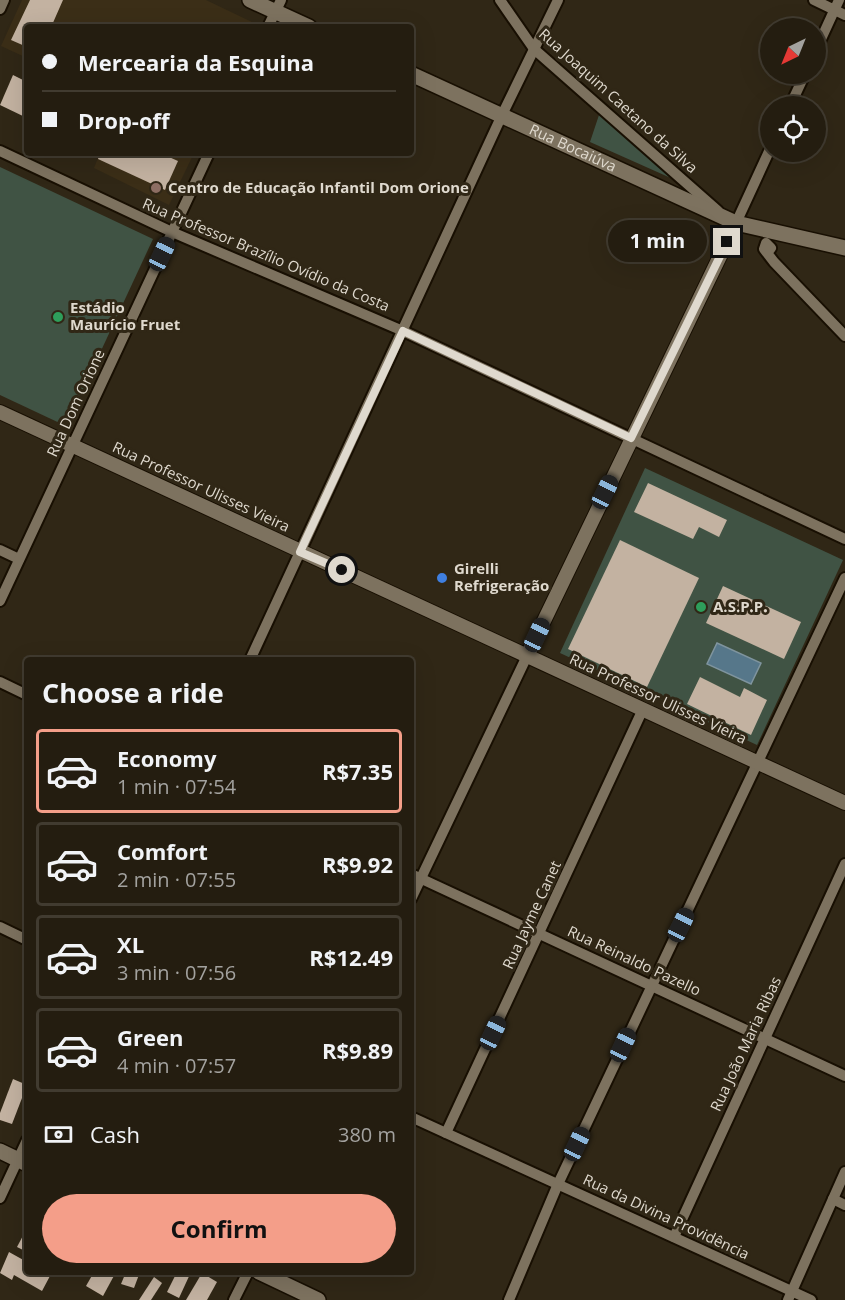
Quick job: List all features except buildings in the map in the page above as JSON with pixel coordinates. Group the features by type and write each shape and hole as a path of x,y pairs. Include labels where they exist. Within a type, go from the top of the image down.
{"main road":[{"path":"250,0 278,6 305,24"},
{"name":"Rua Bocaiúva","path":"414,75 731,220 845,248"},
{"path":"0,1151 22,1162"},
{"path":"265,1275 318,1300"}],"street":[{"path":"0,9 4,0"},
{"name":"Rua Joaquim Caetano da Silva","path":"500,0 534,49 731,220"},
{"path":"251,657 502,115 558,0"},
{"path":"813,0 840,8 826,32"},
{"path":"269,24 278,6"},
{"name":"Rua Professor Brazílio Ovídio da Costa","path":"0,152 172,232 403,331 845,539"},
{"name":"Rua Dom Orione","path":"0,601 208,156"},
{"path":"416,876 527,656 631,438 731,220 763,162"},
{"path":"768,252 774,262 845,336"},
{"name":"Rua Professor Ulisses Vieira","path":"0,412 759,764 842,799"},
{"path":"0,550 20,559"},
{"path":"509,1300 558,1184 759,764 845,578"},
{"path":"0,682 24,694"},
{"name":"Rua Jayme Canet","path":"446,1133 643,710"},
{"name":"Rua João Maria Ribas","path":"674,1237 845,864"},
{"name":"Rua Reinaldo Pazello","path":"416,876 845,1076"},
{"path":"0,927 24,939"},
{"name":"Rua da Divina Providência","path":"414,1118 674,1237 790,1296 811,1300"},
{"path":"0,1198 22,1162"},
{"path":"790,1296 845,1172"},
{"path":"833,1199 845,1205"},
{"path":"234,1300 246,1275"}],"shaded area":[{"path":"22,0 206,0 254,23 24,24 24,57 1,46"},
{"name":"Centro de Educação Infantil Dom Orione","path":"99,156 193,156 169,205 94,168"}],"green space":[{"path":"600,112 673,179 590,142"},
{"name":"Estádio Maurício Fruet","path":"0,167 153,239 66,426 0,395"},
{"name":"A.S.P.P.","path":"645,468 843,560 757,745 560,653"}],"water":[{"path":"717,643 761,663 751,684 707,664"}],"place":[{"name":"Centro de Educação Infantil Dom Orione","path":"156,188"},
{"name":"Estádio Maurício Fruet","path":"58,317"},
{"name":"Girelli Refrigeração","path":"442,578"},
{"name":"A.S.P.P.","path":"701,607"}],"route":[{"path":"342,570 300,552 403,331 631,438 727,242"}]}
